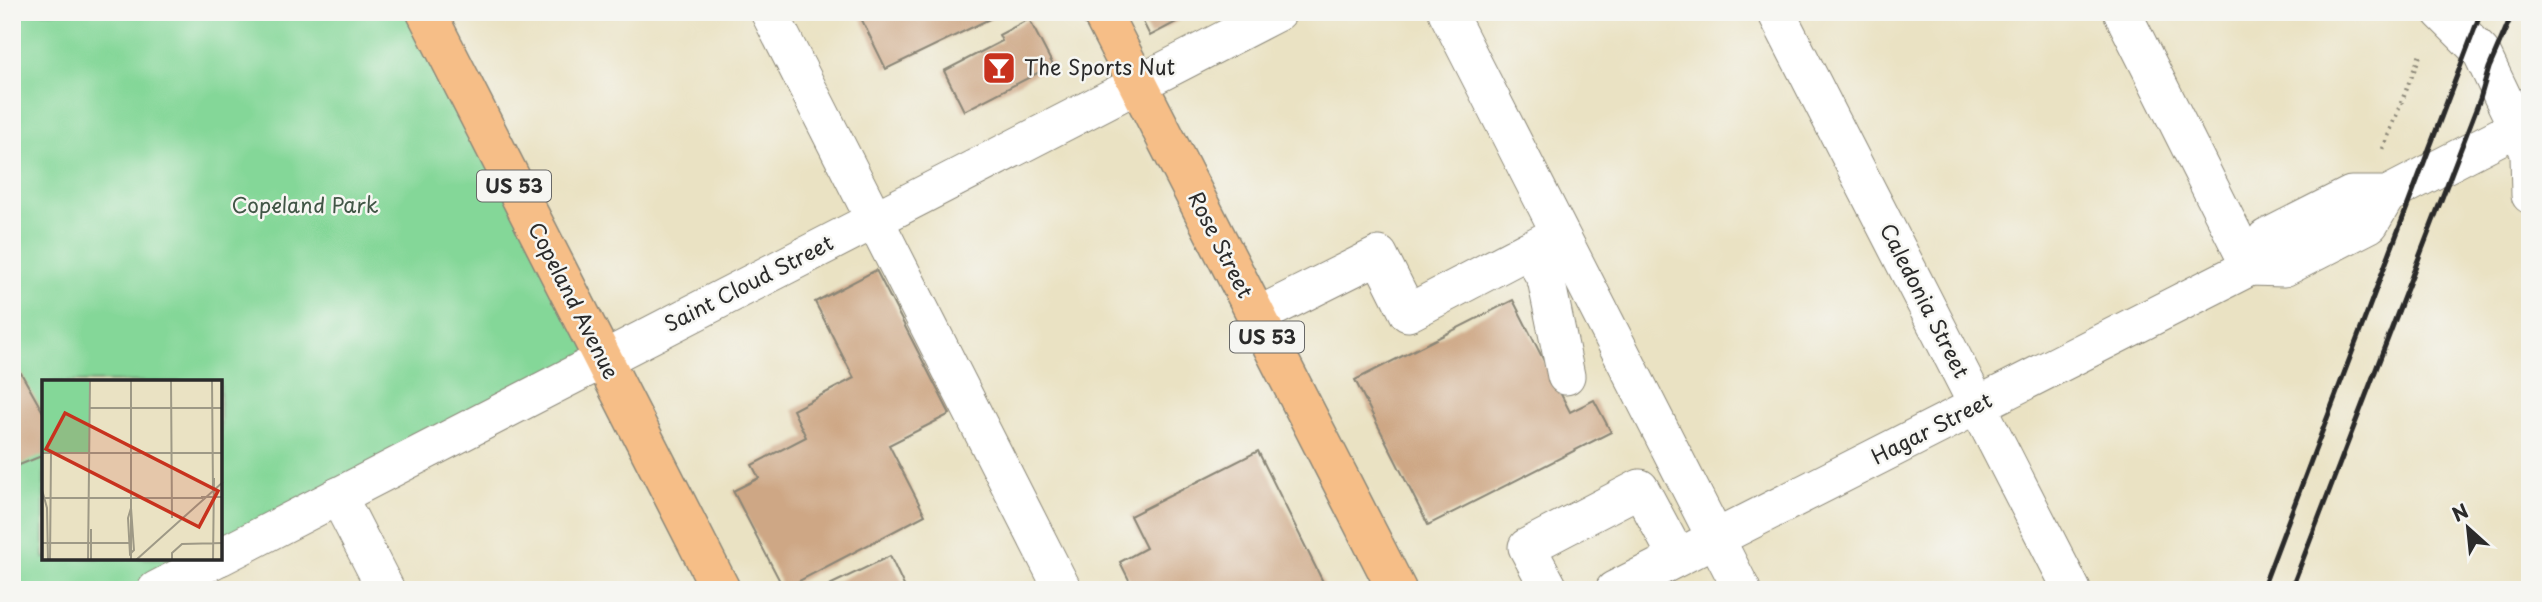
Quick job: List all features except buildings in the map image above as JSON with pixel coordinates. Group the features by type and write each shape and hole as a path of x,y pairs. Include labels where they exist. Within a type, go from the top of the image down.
{"highway":[{"name":"Copeland Avenue","path":"426,12 721,590"},
{"name":"Rose Street","path":"1101,12 1397,590"}],"street":[{"path":"769,12 1063,590"},
{"name":"Saint Cloud Street","path":"222,555 1278,12"},
{"path":"1447,12 1544,242 1679,467 1742,590"},
{"name":"Caledonia Street","path":"1776,12 2072,590"},
{"path":"2122,12 2250,267"},
{"path":"2441,12 2482,52 2526,139 2530,195"},
{"path":"2478,12 2482,52"},
{"name":"Hagar Street","path":"1614,590 2250,267 2284,268 2370,224 2387,195 2526,139"},
{"path":"1257,316 1379,255 1408,313 1544,242"},
{"path":"1544,242 1546,279 1566,376"},
{"path":"1550,590 1527,547 1679,467"},
{"path":"1640,488 1677,557"},
{"path":"338,496 386,590"},
{"name":"Saint Cloud Street","path":"156,590 213,560"}],"path":[{"path":"2383,149 2420,55"}],"green space":[{"name":"Copeland Park","path":"12,12 426,12 602,360 222,556 222,380 42,380 42,560 213,560 156,590 12,590"}],"railway":[{"path":"2262,590 2481,12"},
{"path":"2291,590 2480,99 2489,68 2513,12"}],"place":[{"name":"The Sports Nut","path":"999,68"}]}
